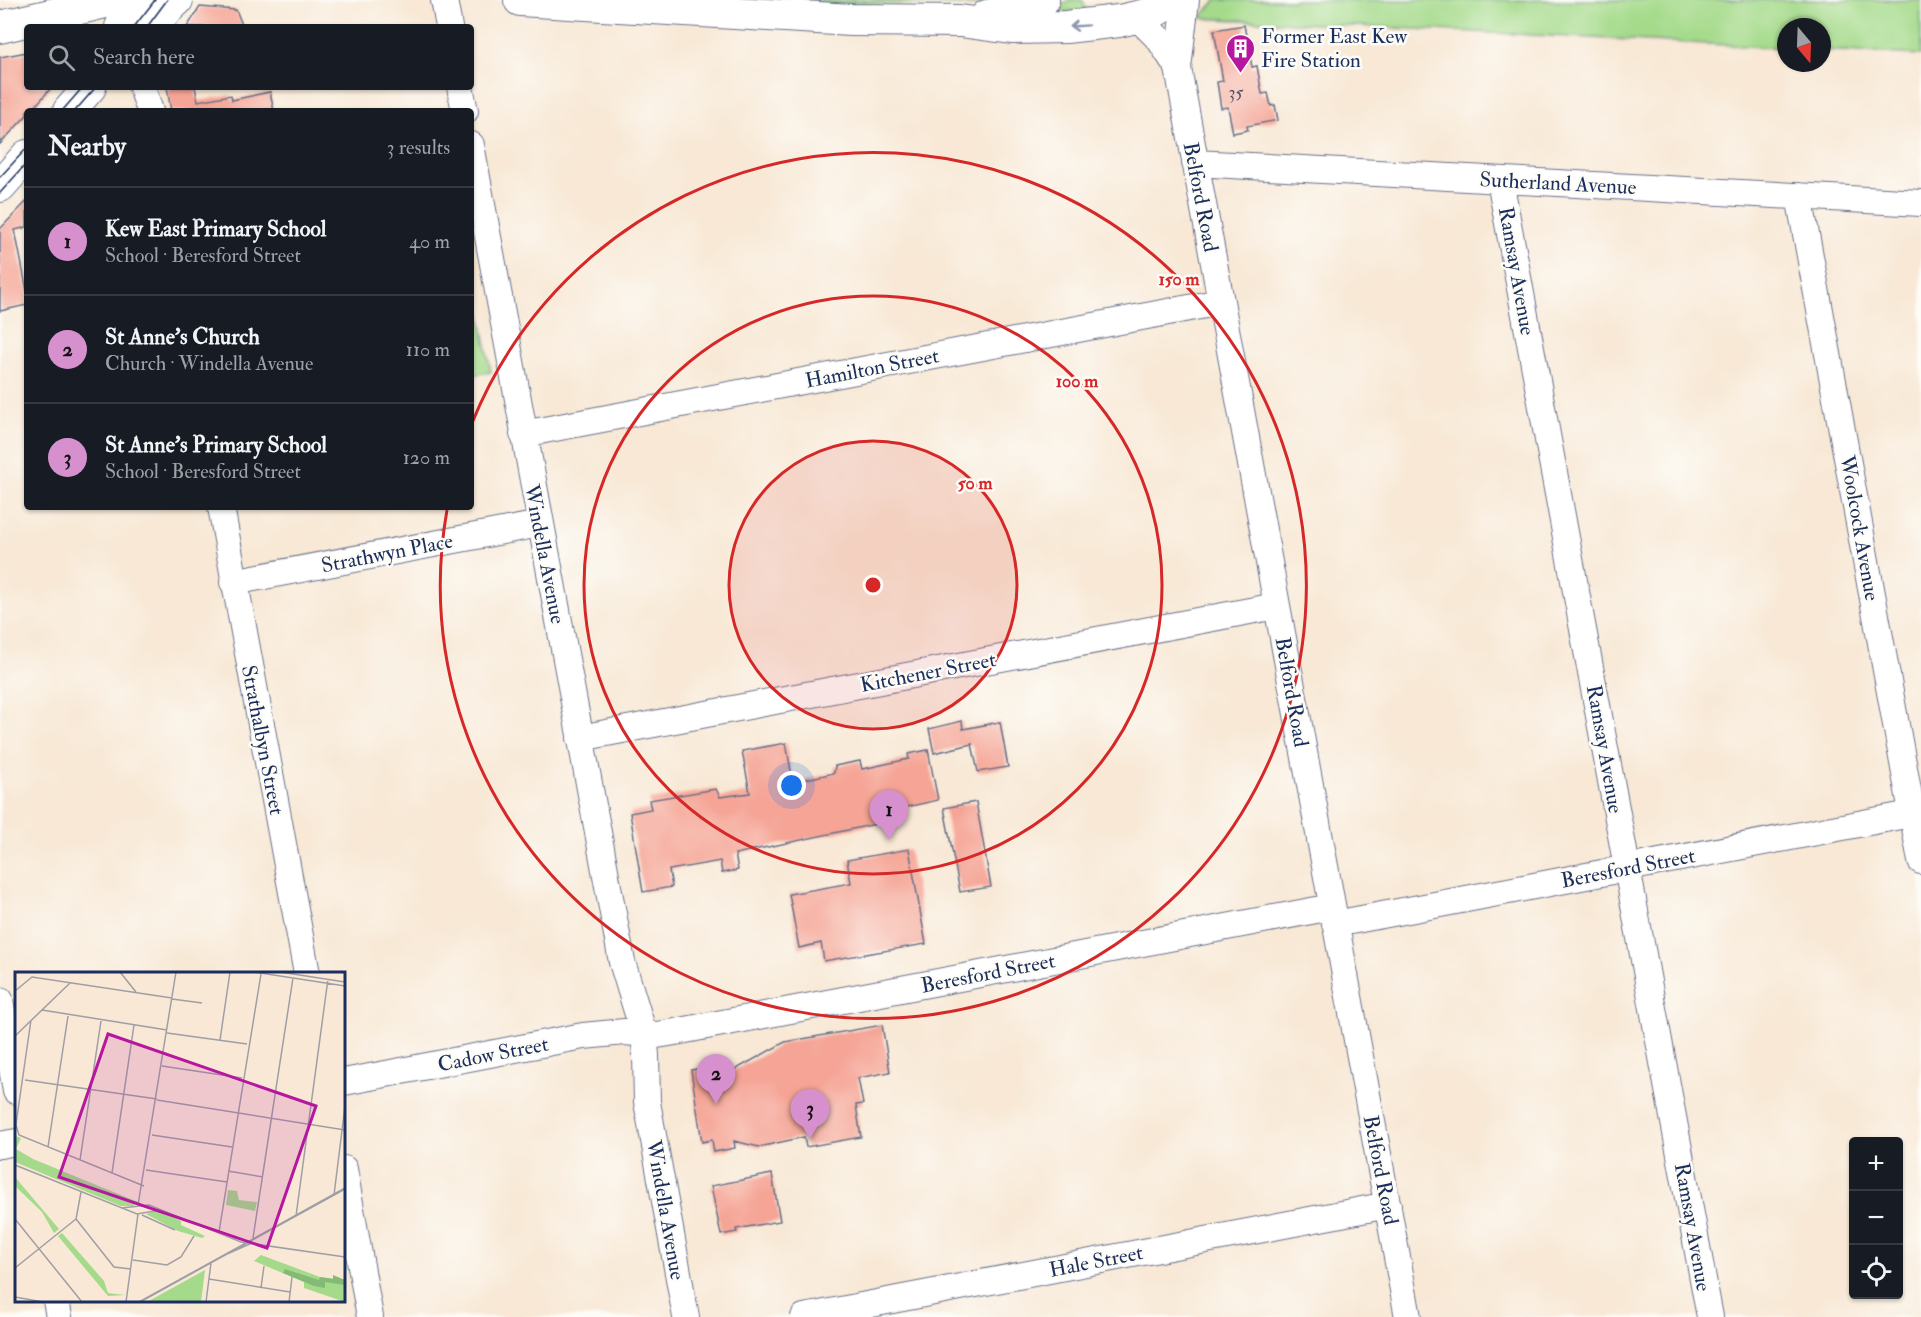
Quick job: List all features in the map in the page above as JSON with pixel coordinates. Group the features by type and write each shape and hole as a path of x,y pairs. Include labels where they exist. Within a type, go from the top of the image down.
{"main road":[{"path":"33,24 55,22 114,0"},
{"path":"123,24 137,0"},
{"path":"151,24 177,0"},
{"path":"520,0 851,20 960,21 1000,27 1041,28 1098,24 1132,12 1155,12 1173,0"},
{"path":"960,21 1017,10 1043,0"},
{"path":"0,27 24,25"},
{"path":"70,108 82,90"},
{"path":"71,108 87,90"},
{"path":"0,186 24,159"}],"street":[{"path":"444,0 448,24"},
{"name":"Belford Road","path":"1186,0 1178,68 1408,1317"},
{"name":"Belford Road","path":"1132,12 1159,39 1178,68"},
{"path":"145,90 149,108"},
{"path":"461,90 464,108"},
{"name":"Windella Avenue","path":"474,162 634,1033 646,1055 647,1102 686,1317"},
{"name":"Sutherland Avenue","path":"1195,163 1921,203"},
{"name":"Ramsay Avenue","path":"1500,180 1710,1317"},
{"name":"Woolcock Avenue","path":"1799,196 1917,813 1921,861"},
{"name":"Hamilton Street","path":"523,434 1221,302"},
{"name":"Strathalbyn Street","path":"221,510 307,972"},
{"name":"Strathwyn Place","path":"233,582 540,524"},
{"name":"Kitchener Street","path":"580,738 1276,606"},
{"name":"Beresford Street","path":"634,1033 675,1032 1333,916 1628,868 1917,813"},
{"path":"0,1000 15,1085"},
{"name":"Cadow Street","path":"345,1082 583,1036 634,1033"},
{"path":"0,1145 15,1142"},
{"path":"345,1175 370,1317"},
{"name":"Hale Street","path":"804,1317 1388,1205"},
{"path":"56,1302 59,1317"}],"green space":[{"path":"781,0 1016,0 984,5 780,3"},
{"path":"1069,0 1082,0 1087,10 1048,13"},
{"path":"1217,0 1921,0 1921,55 1831,50 1831,18 1777,18 1777,48 1199,18"},
{"path":"474,283 491,372 474,375"}],"building":[{"path":"200,7 236,10 242,24 189,24"},
{"name":"Former East Kew Fire Station","path":"1244,25 1252,67 1257,66 1262,94 1268,93 1271,106 1275,105 1278,120 1247,126 1248,130 1233,133 1228,107 1221,108 1217,82 1223,81 1214,30"},
{"path":"24,53 24,90 49,90 34,108 24,108 24,118 0,144 0,57"},
{"path":"168,90 196,90 198,101 231,95 232,100 270,92 273,108 170,108"},
{"path":"24,204 24,228 15,230 24,276 24,306 0,311 0,229"},
{"path":"962,721 963,729 1000,722 1008,767 978,772 972,744 934,753 929,729"},
{"path":"786,743 793,782 834,773 835,766 860,761 862,769 909,759 908,754 928,750 938,800 893,810 895,820 735,854 738,870 722,873 720,861 669,870 672,887 643,892 630,813 651,809 649,800 716,789 720,797 750,793 742,751"},
{"path":"976,802 991,887 960,892 944,808"},
{"path":"909,849 926,944 824,961 821,943 799,948 789,894 851,883 847,860"},
{"path":"882,1025 890,1072 858,1078 863,1104 856,1105 861,1137 806,1147 804,1137 759,1147 734,1141 735,1148 714,1152 712,1140 702,1142 691,1070 730,1064 731,1072 785,1042"},
{"path":"772,1174 780,1221 736,1229 737,1232 721,1235 711,1186"}],"tram line":[{"path":"136,24 155,0"},
{"path":"149,24 167,0"},
{"path":"65,108 80,90"},
{"path":"78,108 93,90"},
{"path":"0,177 24,151"},
{"path":"0,193 24,166"}],"place":[{"name":"Former East Kew Fire Station","path":"1240,74"},
{"name":"Kew East Primary School","path":"889,840"},
{"name":"St Anne's Church","path":"716,1104"},
{"name":"St Anne's Primary School","path":"810,1139"}]}
